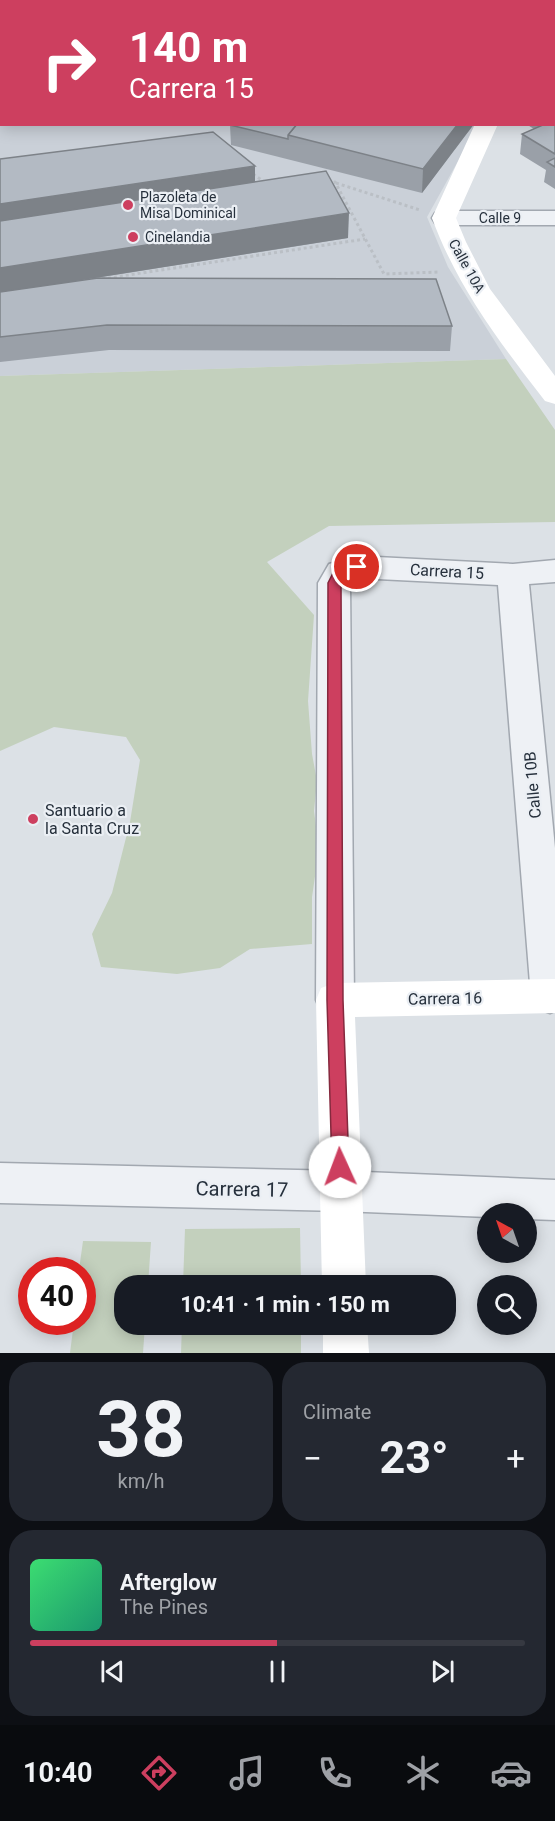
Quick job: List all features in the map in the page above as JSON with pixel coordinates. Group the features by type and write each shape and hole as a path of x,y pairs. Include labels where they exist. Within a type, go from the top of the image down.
{"street":[{"name":"Calle 10A","path":"486,126 444,218 451,239 468,272 504,330 555,395"},
{"name":"Calle 9","path":"444,218 555,218"},
{"name":"Carrera 15","path":"335,1000 334,583 340,572 357,567 513,574 555,572"},
{"name":"Calle 10B","path":"513,574 553,996"},
{"name":"Carrera 16","path":"335,1000 553,996"},
{"path":"335,1000 344,1275"},
{"name":"Carrera 17","path":"0,1183 341,1191 555,1200"},
{"path":"345,1335 346,1353"}],"path":[{"path":"251,173 270,186"},
{"path":"335,182 384,274 468,272"},
{"path":"324,184 335,182 444,218"},
{"path":"94,280 365,239"}],"shaded area":[{"path":"0,126 477,126 427,217 448,267 506,359 0,376"}],"green space":[{"path":"506,359 555,430 555,522 329,526 267,562 314,615 308,701 312,754 317,781 314,811 319,849 312,897 312,944 250,949 220,968 177,974 101,967 92,934 112,893 130,822 140,760 126,737 54,727 0,751 0,376"},
{"path":"300,1228 301,1275 183,1275 185,1229"},
{"path":"83,1241 151,1242 149,1275 114,1275 114,1335 144,1335 143,1353 70,1353 72,1335 96,1335 96,1257 81,1257"},
{"path":"182,1335 301,1335 301,1353 181,1353"}],"building":[{"path":"234,126 295,126 288,135 288,139"},
{"path":"295,126 456,126 423,169 288,135"},
{"path":"540,126 555,126 555,154 522,134"},
{"path":"213,132 255,166 0,204 0,159"},
{"path":"555,158 555,167 547,162"},
{"path":"326,171 349,213 0,268 0,221"},
{"path":"98,278 436,279 452,326 107,325 0,337 0,292"}],"place":[{"name":"Plazoleta de Misa Dominical","path":"128,205"},
{"name":"Cinelandia","path":"133,237"},
{"name":"Santuario a la Santa Cruz","path":"33,819"}],"route":[{"path":"340,1167 335,1000 334,583 340,572 357,567"}]}
